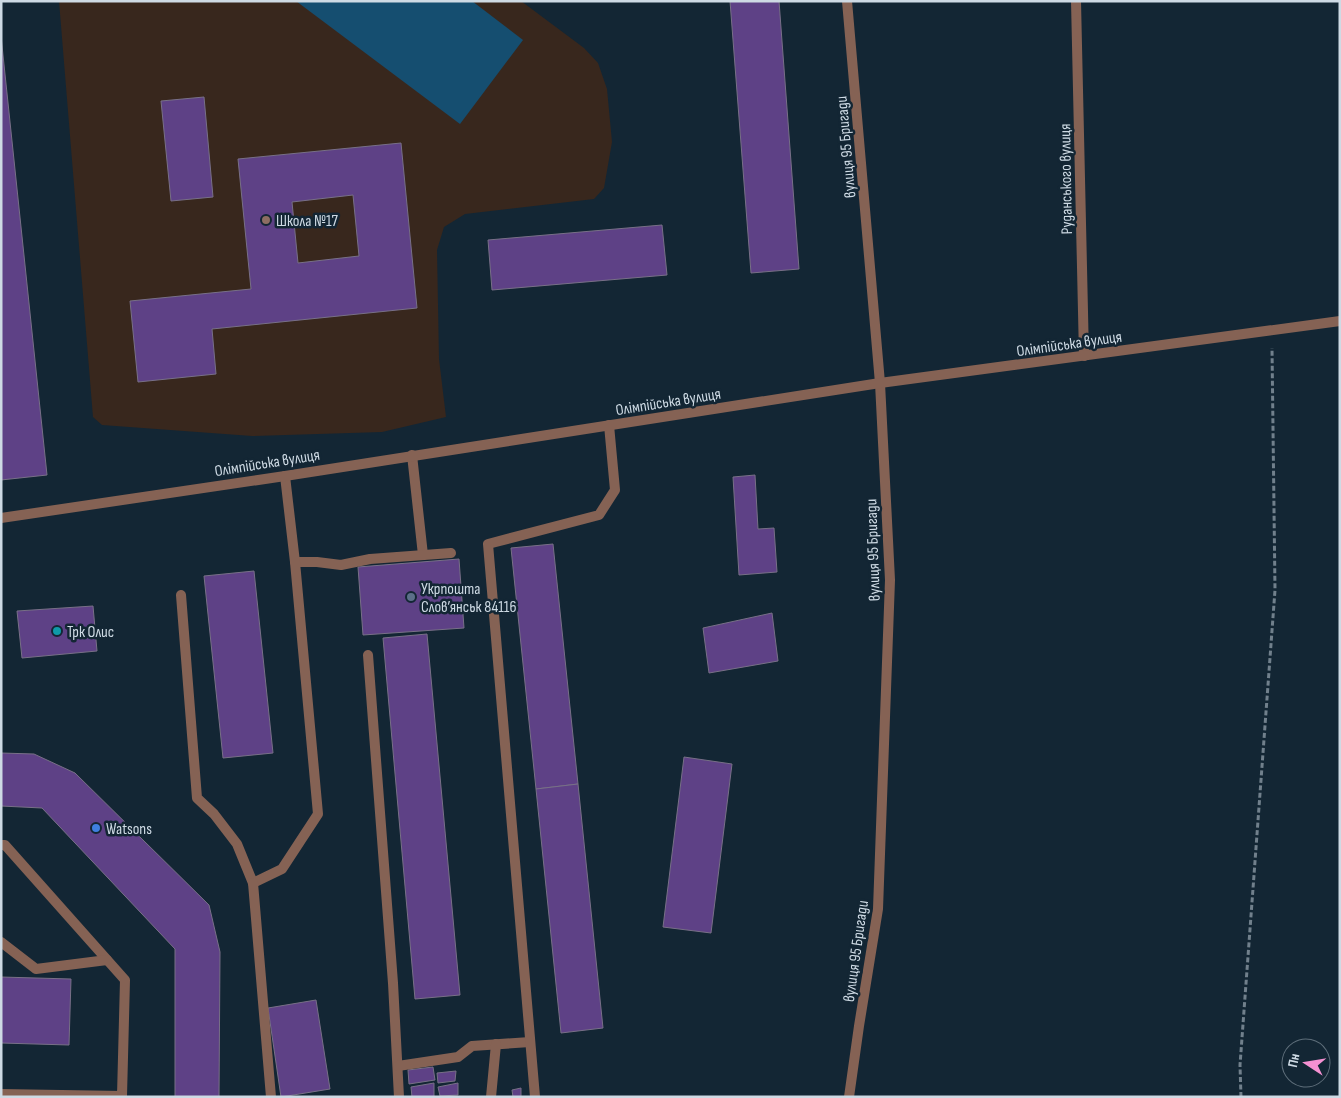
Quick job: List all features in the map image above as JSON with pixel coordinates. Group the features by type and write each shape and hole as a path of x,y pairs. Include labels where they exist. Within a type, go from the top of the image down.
{"street":[{"name":"вулиця 95 Бригади","path":"847,1 880,383 890,580 878,909 859,1026 850,1097"},
{"name":"Руданського вулиця","path":"1076,1 1084,356"},
{"name":"Олімпійська вулиця","path":"1,518 285,476 880,383 1340,321"},
{"path":"535,1097 488,544 599,516 614,490 609,425"},
{"path":"412,455 423,555"},
{"path":"254,883 282,869 318,814 285,476"},
{"path":"294,562 318,562 341,565 370,559 451,553"},
{"path":"181,595 197,798 214,814 237,844 254,883 271,1097"},
{"path":"368,655 393,983 399,1097"},
{"path":"1,845 5,845 125,980 122,1096 1,1094"},
{"path":"1,942 36,969 107,960"},
{"path":"398,1066 458,1057 472,1046 530,1042"},
{"path":"492,1097 496,1044"}],"path":[{"path":"1241,1097 1240,1065 1275,590 1272,330"}],"shaded area":[{"name":"Школа №17","path":"59,1 521,1 584,48 598,63 607,89 612,142 604,188 594,199 465,214 444,227 437,250 439,359 446,417 382,432 252,436 102,425 93,417"},
{"path":"296,1 472,1 523,40 460,124"}],"building":[{"path":"730,1 779,1 799,269 751,273"},
{"path":"1,36 47,475 1,480"},
{"path":"204,97 213,197 171,201 161,101"},
{"path":"401,143 417,308 212,329 216,374 138,382 130,301 251,289 238,159","holes":["353,195 359,256 298,263 292,202"]},
{"path":"662,225 667,275 492,290 488,240"},
{"path":"755,475 758,529 774,528 777,572 739,575 733,477"},
{"path":"553,544 578,784 536,789 511,548"},
{"name":"Укрпошта Слов’янськ 84116","path":"459,559 464,628 363,635 358,567"},
{"path":"254,571 273,753 223,758 204,576"},
{"name":"Трк Олис","path":"93,606 97,651 22,658 17,611"},
{"path":"772,613 778,661 709,673 703,628"},
{"path":"427,634 460,995 415,999 383,638"},
{"path":"1,753 34,754 75,773 209,905 220,952 219,1097 175,1097 175,949 42,808 1,806"},
{"path":"684,757 732,764 711,933 663,927"},
{"path":"578,784 603,1028 561,1033 536,789"},
{"path":"1,977 71,979 69,1045 1,1043"},
{"path":"316,1000 330,1089 281,1097 268,1008"},
{"path":"433,1067 435,1080 409,1084 408,1070"},
{"path":"456,1071 455,1081 438,1083 437,1073"},
{"path":"434,1083 434,1097 412,1097 411,1087"},
{"path":"458,1083 458,1095 440,1096 438,1087"},
{"path":"521,1088 521,1097 513,1097 512,1090"}],"place":[{"name":"Школа №17","path":"266,220"},
{"name":"Укрпошта Слов’янськ 84116","path":"411,597"},
{"name":"Трк Олис","path":"57,631"},
{"name":"Watsons","path":"96,828"}]}
